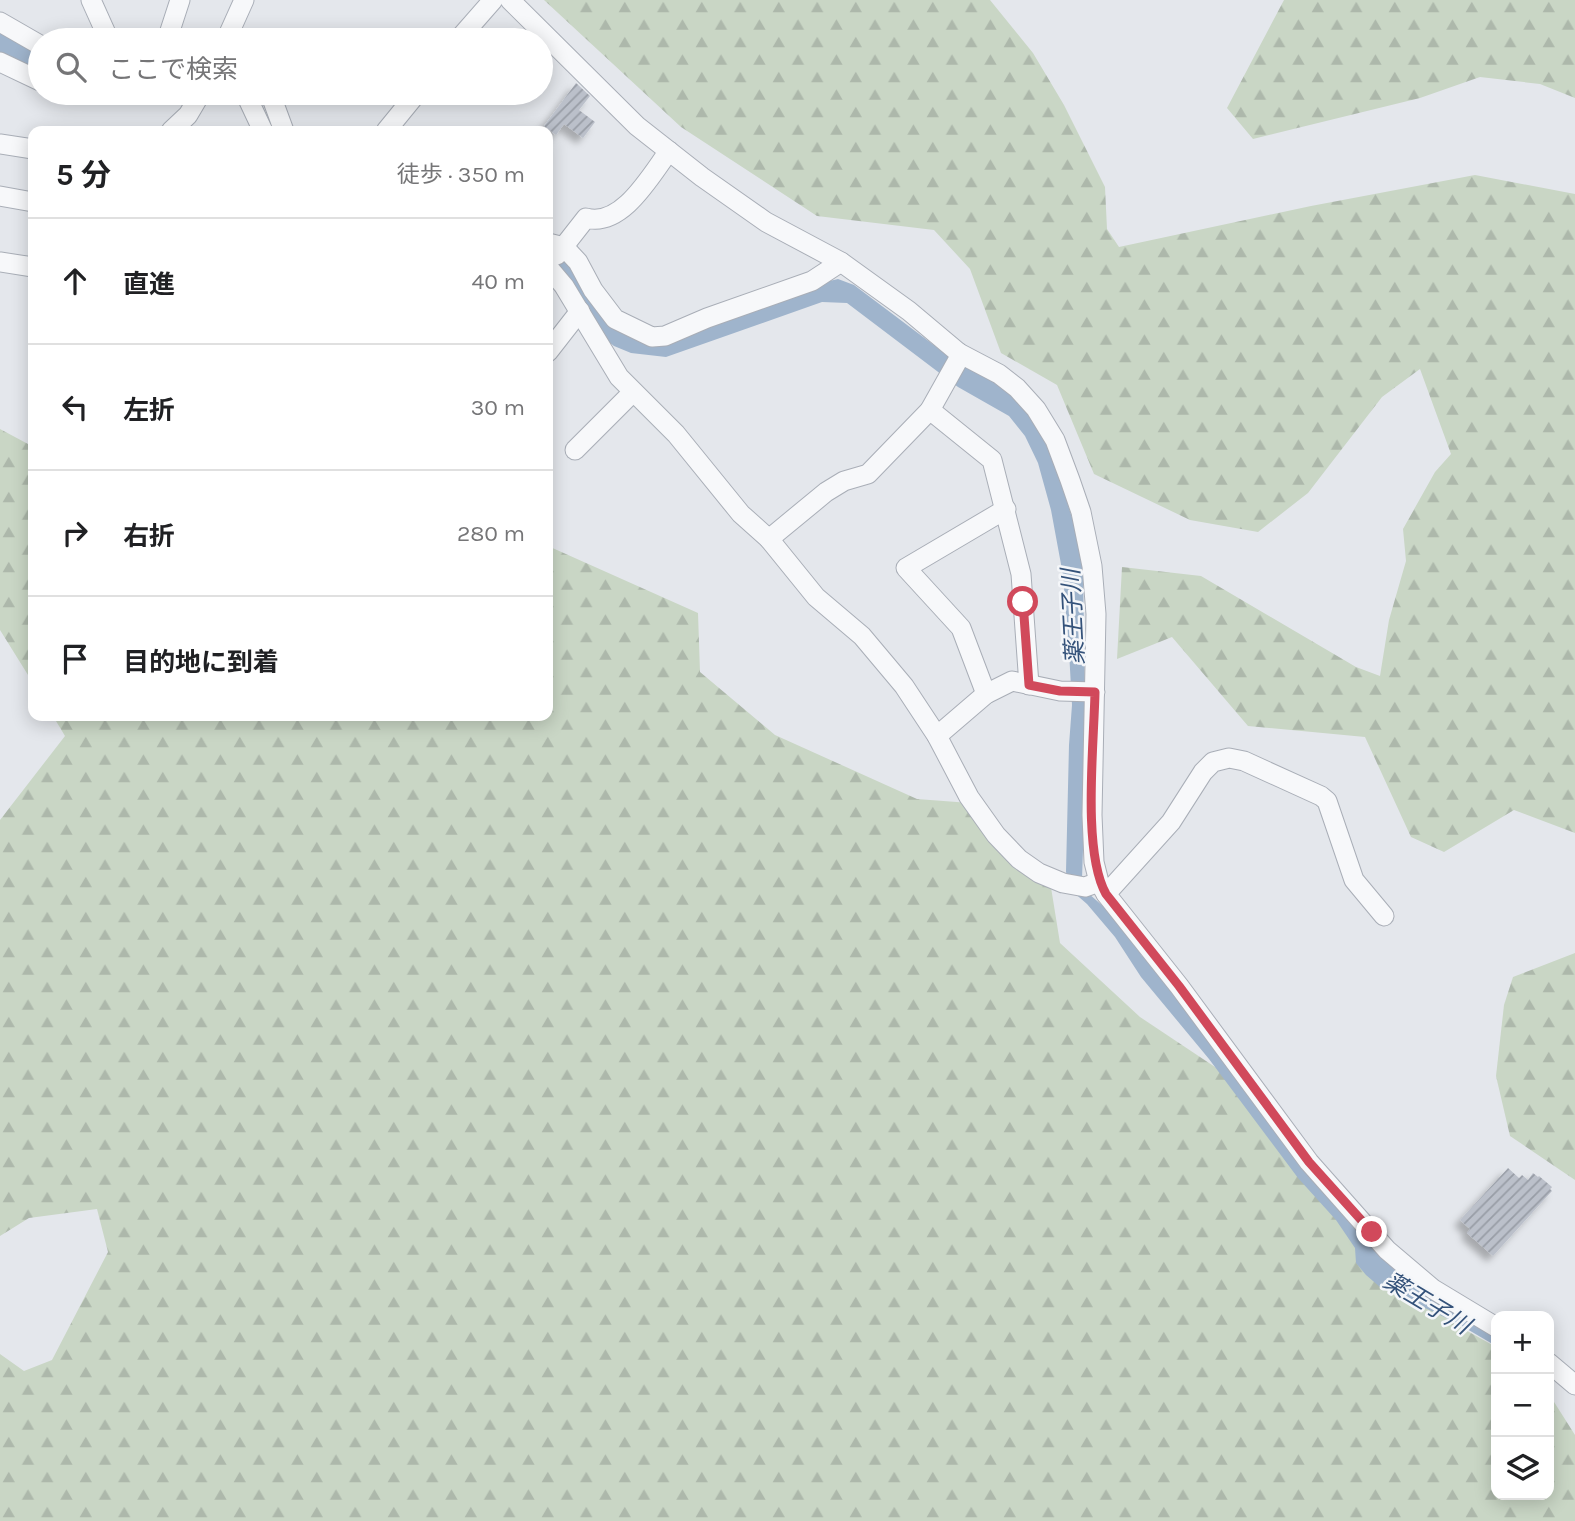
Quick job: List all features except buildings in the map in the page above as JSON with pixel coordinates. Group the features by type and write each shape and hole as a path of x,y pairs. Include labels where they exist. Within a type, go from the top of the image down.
{"street":[{"path":"91,0 104,28"},
{"path":"171,28 180,0"},
{"path":"231,28 244,0"},
{"path":"468,28 493,0"},
{"path":"510,0 538,28"},
{"path":"0,22 28,38"},
{"path":"553,43 637,126 743,208 841,261 909,311 959,357 999,374 1017,388 1036,409 1055,440 1082,512 1092,566 1096,614 1093,815 1097,887 1170,976 1309,1162 1387,1250 1433,1289 1491,1324"},
{"path":"0,62 28,75"},
{"path":"176,126 194,105"},
{"path":"251,105 261,126"},
{"path":"274,105 282,126"},
{"path":"390,126 407,105"},
{"path":"0,144 28,148"},
{"path":"669,150 630,203 615,214 595,220 586,218 556,245 578,261 593,290 615,319 641,334 665,336 707,318 812,281 841,261"},
{"path":"0,196 28,201"},
{"path":"0,262 28,266"},
{"path":"553,273 580,311 619,377 676,434 741,514 769,539 816,597 862,636 904,686 937,736 969,797 996,835 1019,859 1039,873 1063,883 1097,887 1171,822 1203,772 1213,762 1229,758 1244,761 1327,801 1354,880 1384,916"},
{"path":"553,346 580,311"},
{"path":"595,337 615,319"},
{"path":"769,539 826,492 844,481 868,474 930,410 959,357"},
{"path":"575,450 633,392"},
{"path":"930,410 992,460 1021,574 1029,685"},
{"path":"986,694 961,628 906,568 1006,509"},
{"path":"937,736 986,694 1012,681 1060,691 1095,692"},
{"path":"1554,1367 1575,1385"}],"green space":[{"path":"544,0 990,0 1033,53 1064,105 1105,187 1107,229 1119,247 1311,206 1475,175 1575,194 1575,833 1514,810 1444,852 1411,837 1365,737 1248,726 1172,637 1117,659 1122,567 1201,576 1356,667 1380,676 1389,620 1406,561 1403,529 1435,472 1451,454 1420,369 1382,397 1308,493 1258,532 1190,520 1094,474 1057,385 1001,353 970,269 934,230 817,216 681,127"},
{"path":"1284,0 1575,0 1575,98 1540,84 1480,77 1420,98 1253,139 1227,108"},
{"path":"0,429 28,444 28,675 0,630"},
{"path":"553,548 698,613 700,672 775,735 917,799 970,803 1049,875 1060,943 1140,1017 1242,1085 1383,1270 1453,1323 1491,1344 1491,1500 1554,1500 1554,1402 1575,1435 1575,1521 0,1521 0,1354 24,1371 52,1360 108,1252 97,1209 29,1218 0,1236 0,820 65,736 56,721 553,721"},
{"path":"1575,953 1575,1180 1510,1136 1496,1076 1504,1005 1513,977"}],"water":[{"path":"0,30 28,45 28,70 0,58"},
{"name":"薬王子川","path":"553,249 641,340 804,287 838,279 854,285 951,358 1003,387 1029,414 1053,456 1077,534 1083,572 1086,761 1082,879 1088,893 1120,921 1142,956 1148,959 1367,1240 1400,1276 1491,1335 1491,1343 1455,1322 1380,1287 1366,1275 1356,1263 1355,1248 1336,1220 1298,1178 1209,1059 1141,977 1115,937 1072,891 1066,872 1072,705 1063,575 1051,510 1038,463 1025,436 1009,416 958,387 847,303 822,302 666,357 631,353 605,339 553,268"}],"route":[{"path":"1023,602 1029,685 1060,691 1095,692 1093,815 1094,862 1099,882 1309,1162 1372,1232"}]}
